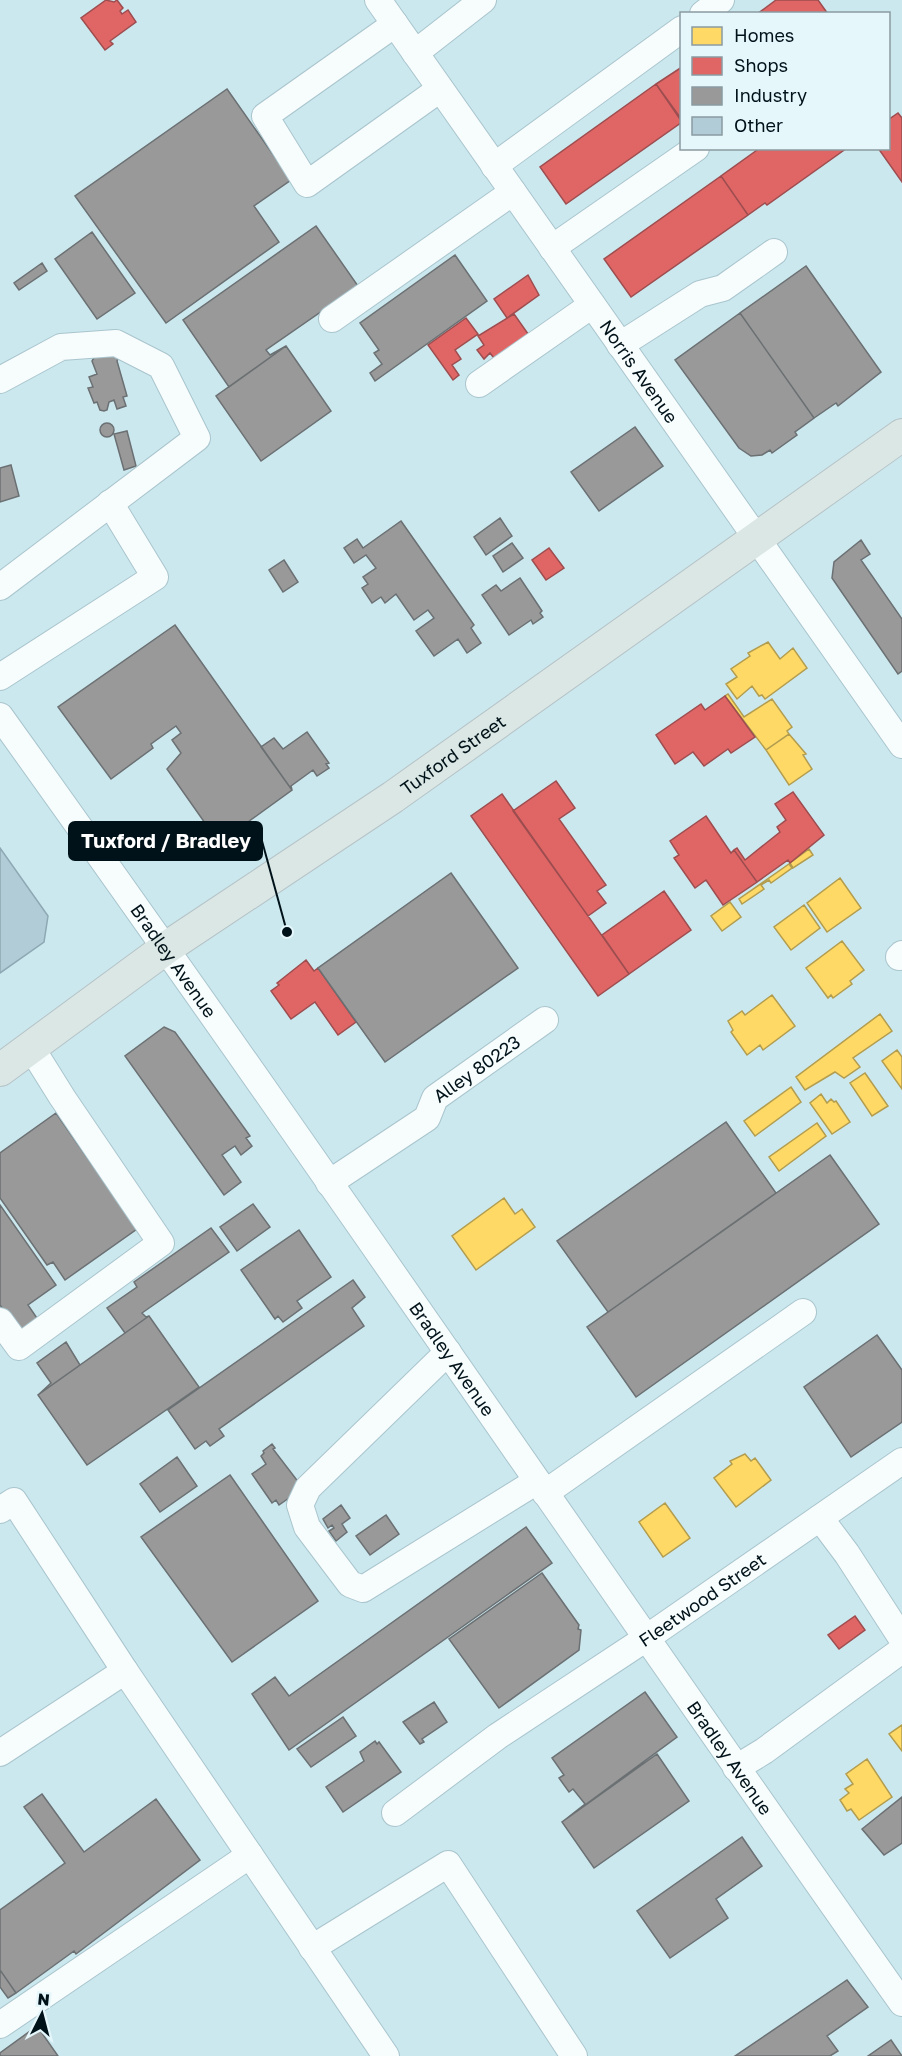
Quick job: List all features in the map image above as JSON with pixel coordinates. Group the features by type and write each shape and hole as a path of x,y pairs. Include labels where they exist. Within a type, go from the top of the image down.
{"main road":[{"name":"Tuxford Street","path":"0,1070 32,1049 166,948 384,803 902,435"}],"street":[{"name":"Norris Avenue","path":"378,0 902,745"},
{"path":"414,52 483,0"},
{"path":"705,12 721,0"},
{"path":"394,24 265,116 307,184 440,89"},
{"path":"494,166 680,30"},
{"path":"552,248 693,150"},
{"path":"332,319 513,192"},
{"path":"620,345 700,294 723,288 774,252"},
{"path":"479,384 592,305"},
{"path":"0,380 61,347 116,343 161,366 197,438 0,587"},
{"path":"0,677 155,577 110,503"},
{"name":"Bradley Avenue","path":"0,716 166,948 645,1639 902,2003"},
{"name":"Alley 80223","path":"329,1183 427,1118 435,1098 545,1020"},
{"path":"0,1321 19,1347 162,1243 62,1098 32,1049"},
{"path":"448,1352 308,1488 300,1505 306,1527 350,1584 363,1589 512,1498 541,1486 803,1312"},
{"name":"Fleetwood Street","path":"395,1813 498,1736 645,1639 902,1461"},
{"path":"0,1510 14,1501 125,1671 386,2056"},
{"path":"820,1518 847,1554 902,1639"},
{"path":"736,1768 765,1751 902,1650"},
{"path":"0,1752 125,1671"},
{"path":"0,2025 250,1856"},
{"path":"312,1948 448,1864 573,2056"}],"building: Homes":[{"path":"768,642 780,659 793,648 807,668 765,699 762,695 759,696 752,686 737,699 726,684 737,677 731,669 750,656 748,653"},
{"path":"728,694 744,717 772,699 792,727 787,731 789,734 766,750 725,696"},
{"path":"789,734 806,754 803,755 812,769 789,785 766,750"},
{"path":"809,849 813,855 793,868 790,863"},
{"path":"789,864 792,868 771,883 769,880 761,885 764,889 742,904 739,899"},
{"path":"840,878 861,908 827,932 807,903"},
{"path":"730,902 741,917 722,931 711,916"},
{"path":"804,905 820,928 791,950 774,927"},
{"path":"842,941 864,970 850,981 852,984 833,998 831,995 828,998 806,968"},
{"path":"772,995 795,1026 763,1050 760,1045 747,1055 731,1032 733,1030 728,1021 742,1011 745,1015"},
{"path":"880,1014 892,1031 853,1058 860,1067 844,1078 835,1072 805,1090 796,1077"},
{"path":"897,1050 902,1057 902,1089 882,1061"},
{"path":"865,1073 888,1106 872,1116 850,1083"},
{"path":"791,1087 801,1102 755,1136 744,1121"},
{"path":"821,1094 827,1103 831,1099 836,1101 850,1122 832,1134 810,1103"},
{"path":"817,1123 826,1136 779,1171 769,1157"},
{"path":"504,1198 515,1214 522,1209 535,1227 476,1270 452,1236"},
{"path":"745,1454 751,1461 755,1458 771,1480 736,1507 714,1478 732,1464 730,1461"},
{"path":"665,1503 690,1538 663,1557 639,1522"},
{"path":"902,1725 902,1751 889,1734"},
{"path":"867,1759 892,1797 859,1820 851,1809 847,1811 840,1800 849,1793 845,1789 853,1784 846,1774"}],"building: Shops":[{"path":"106,0 114,2 117,0 123,8 120,11 122,14 128,10 136,22 110,41 113,44 105,50 81,18"},
{"path":"776,0 818,0 827,12 760,12"},
{"path":"680,68 680,117 656,84"},
{"path":"656,84 680,119 680,123 566,204 540,167"},
{"path":"898,113 902,118 902,182 879,150 890,150 890,119"},
{"path":"757,150 844,150 767,205 765,203 748,215 721,176"},
{"path":"721,176 748,215 631,297 604,259"},
{"path":"528,275 539,295 507,318 494,299"},
{"path":"514,314 531,338 497,362 490,353 484,359 477,350 484,345 478,336"},
{"path":"466,318 478,334 455,350 461,359 452,365 459,375 453,380 428,345"},
{"path":"549,548 564,568 546,580 532,560"},
{"path":"725,696 755,737 731,753 728,749 704,766 693,752 675,764 656,735 701,704 705,710"},
{"path":"556,781 575,808 559,819 606,885 597,891 606,903 588,916 513,811"},
{"path":"793,792 824,835 790,863 788,860 757,882 734,850 737,848 745,860 780,832 777,827 786,820 775,804"},
{"path":"502,794 629,974 598,996 471,816"},
{"path":"706,816 731,853 734,850 757,882 723,905 706,880 695,888 674,858 679,855 670,841"},
{"path":"664,891 691,930 629,974 602,935"},
{"path":"306,960 314,971 318,968 356,1022 338,1035 315,1002 291,1019 271,991 279,985 277,983"},
{"path":"855,1616 865,1630 839,1649 828,1635"}],"building: Industry":[{"path":"227,89 291,180 254,206 279,242 166,323 75,196"},
{"path":"316,226 358,286 266,350 270,355 286,346 229,387 183,320"},
{"path":"92,232 135,293 97,319 55,259"},
{"path":"455,255 487,301 375,381 370,373 382,364 374,353 379,350 360,323"},
{"path":"42,263 47,271 19,290 14,283"},
{"path":"806,266 881,372 838,406 836,403 814,418 740,313"},
{"path":"740,313 814,418 795,432 797,435 772,453 770,450 762,455 751,456 739,448 675,360"},
{"path":"286,346 331,411 261,461 216,396"},
{"path":"107,353 119,356 117,361 127,396 123,397 126,406 117,409 114,400 109,402 107,410 104,411 100,410 97,402 94,403 88,388 93,387 89,377 97,374 92,361 95,356"},
{"path":"107,423 112,425 114,430 112,435 107,437 102,435 100,430 102,425"},
{"path":"635,427 663,466 599,511 571,472"},
{"path":"127,431 136,466 124,470 114,434"},
{"path":"11,465 19,496 0,502 0,468"},
{"path":"500,518 512,536 486,555 474,537"},
{"path":"401,521 474,625 471,628 481,643 467,653 458,639 434,656 416,631 434,618 428,610 414,620 396,594 385,603 381,597 372,603 362,588 368,584 363,577 376,568 366,555 354,563 344,548 357,539 363,548"},
{"path":"861,540 870,554 861,560 902,619 902,671 898,674 832,578 834,562"},
{"path":"512,543 523,558 503,572 493,556"},
{"path":"284,560 298,582 283,592 269,570"},
{"path":"520,578 542,611 540,613 543,617 533,624 531,620 509,635 482,595 496,585 501,591"},
{"path":"175,625 292,790 219,843 167,769 181,753 172,740 181,733 176,726 151,744 153,748 111,779 58,707"},
{"path":"307,732 329,763 326,764 329,768 317,776 313,770 291,786 292,790 261,747 274,738 283,749"},
{"path":"451,873 518,968 385,1062 318,968"},
{"path":"164,1027 175,1032 250,1136 246,1138 252,1146 241,1155 235,1146 222,1155 241,1182 224,1195 125,1056"},
{"path":"56,1113 137,1229 65,1280 53,1262 47,1265 0,1198 0,1153"},
{"path":"726,1122 776,1193 608,1312 557,1241"},
{"path":"830,1155 879,1224 636,1397 587,1327"},
{"path":"253,1204 270,1227 237,1251 220,1227"},
{"path":"0,1205 56,1285 28,1305 41,1324 23,1337 0,1305"},
{"path":"211,1228 229,1252 142,1313 146,1317 149,1316 125,1333 107,1308 137,1287 134,1282"},
{"path":"299,1230 331,1277 297,1301 302,1308 283,1322 278,1316 275,1319 241,1270"},
{"path":"353,1280 365,1297 352,1308 364,1326 219,1429 224,1436 210,1446 206,1441 195,1449 168,1410"},
{"path":"149,1316 199,1387 87,1465 38,1395"},
{"path":"877,1335 902,1370 902,1422 851,1457 804,1387"},
{"path":"66,1342 80,1365 38,1395 51,1383 37,1363"},
{"path":"272,1444 275,1448 273,1449 303,1488 279,1505 276,1500 272,1503 252,1474 266,1464 261,1456 263,1451"},
{"path":"177,1457 197,1486 160,1512 140,1484"},
{"path":"230,1475 318,1601 232,1662 141,1537"},
{"path":"341,1505 350,1518 342,1524 347,1532 336,1541 329,1531 334,1528 332,1525 328,1528 323,1519"},
{"path":"386,1515 399,1534 370,1555 356,1536"},
{"path":"526,1527 552,1563 289,1750 252,1694 275,1677 289,1696"},
{"path":"542,1573 579,1625 578,1629 581,1630 579,1650 499,1708 449,1639"},
{"path":"645,1692 677,1737 562,1822 585,1804 573,1789 569,1792 559,1778 564,1775 552,1758"},
{"path":"434,1702 447,1722 422,1739 424,1742 420,1744 403,1722"},
{"path":"343,1717 356,1736 311,1767 297,1749"},
{"path":"375,1741 377,1744 379,1742 401,1772 343,1812 326,1787 364,1761 360,1752"},
{"path":"657,1754 689,1801 594,1868 562,1822"},
{"path":"42,1794 84,1852 156,1799 200,1860 76,1954 74,1951 16,1993 0,1970 0,1910 65,1863 24,1807"},
{"path":"902,1797 902,1843 884,1855 862,1829"},
{"path":"742,1837 762,1866 716,1899 728,1918 670,1958 637,1911"},
{"path":"0,1970 16,1993 8,1998 0,1987"},
{"path":"847,1980 868,2007 827,2036 838,2051 830,2056 735,2056"},
{"path":"37,2026 58,2056 0,2056 0,2053"},
{"path":"891,2040 902,2056 868,2056"}],"building: Other":[{"path":"0,848 48,916 44,942 0,973"}],"place":[{"name":"Tuxford / Bradley","path":"287,932"}]}
